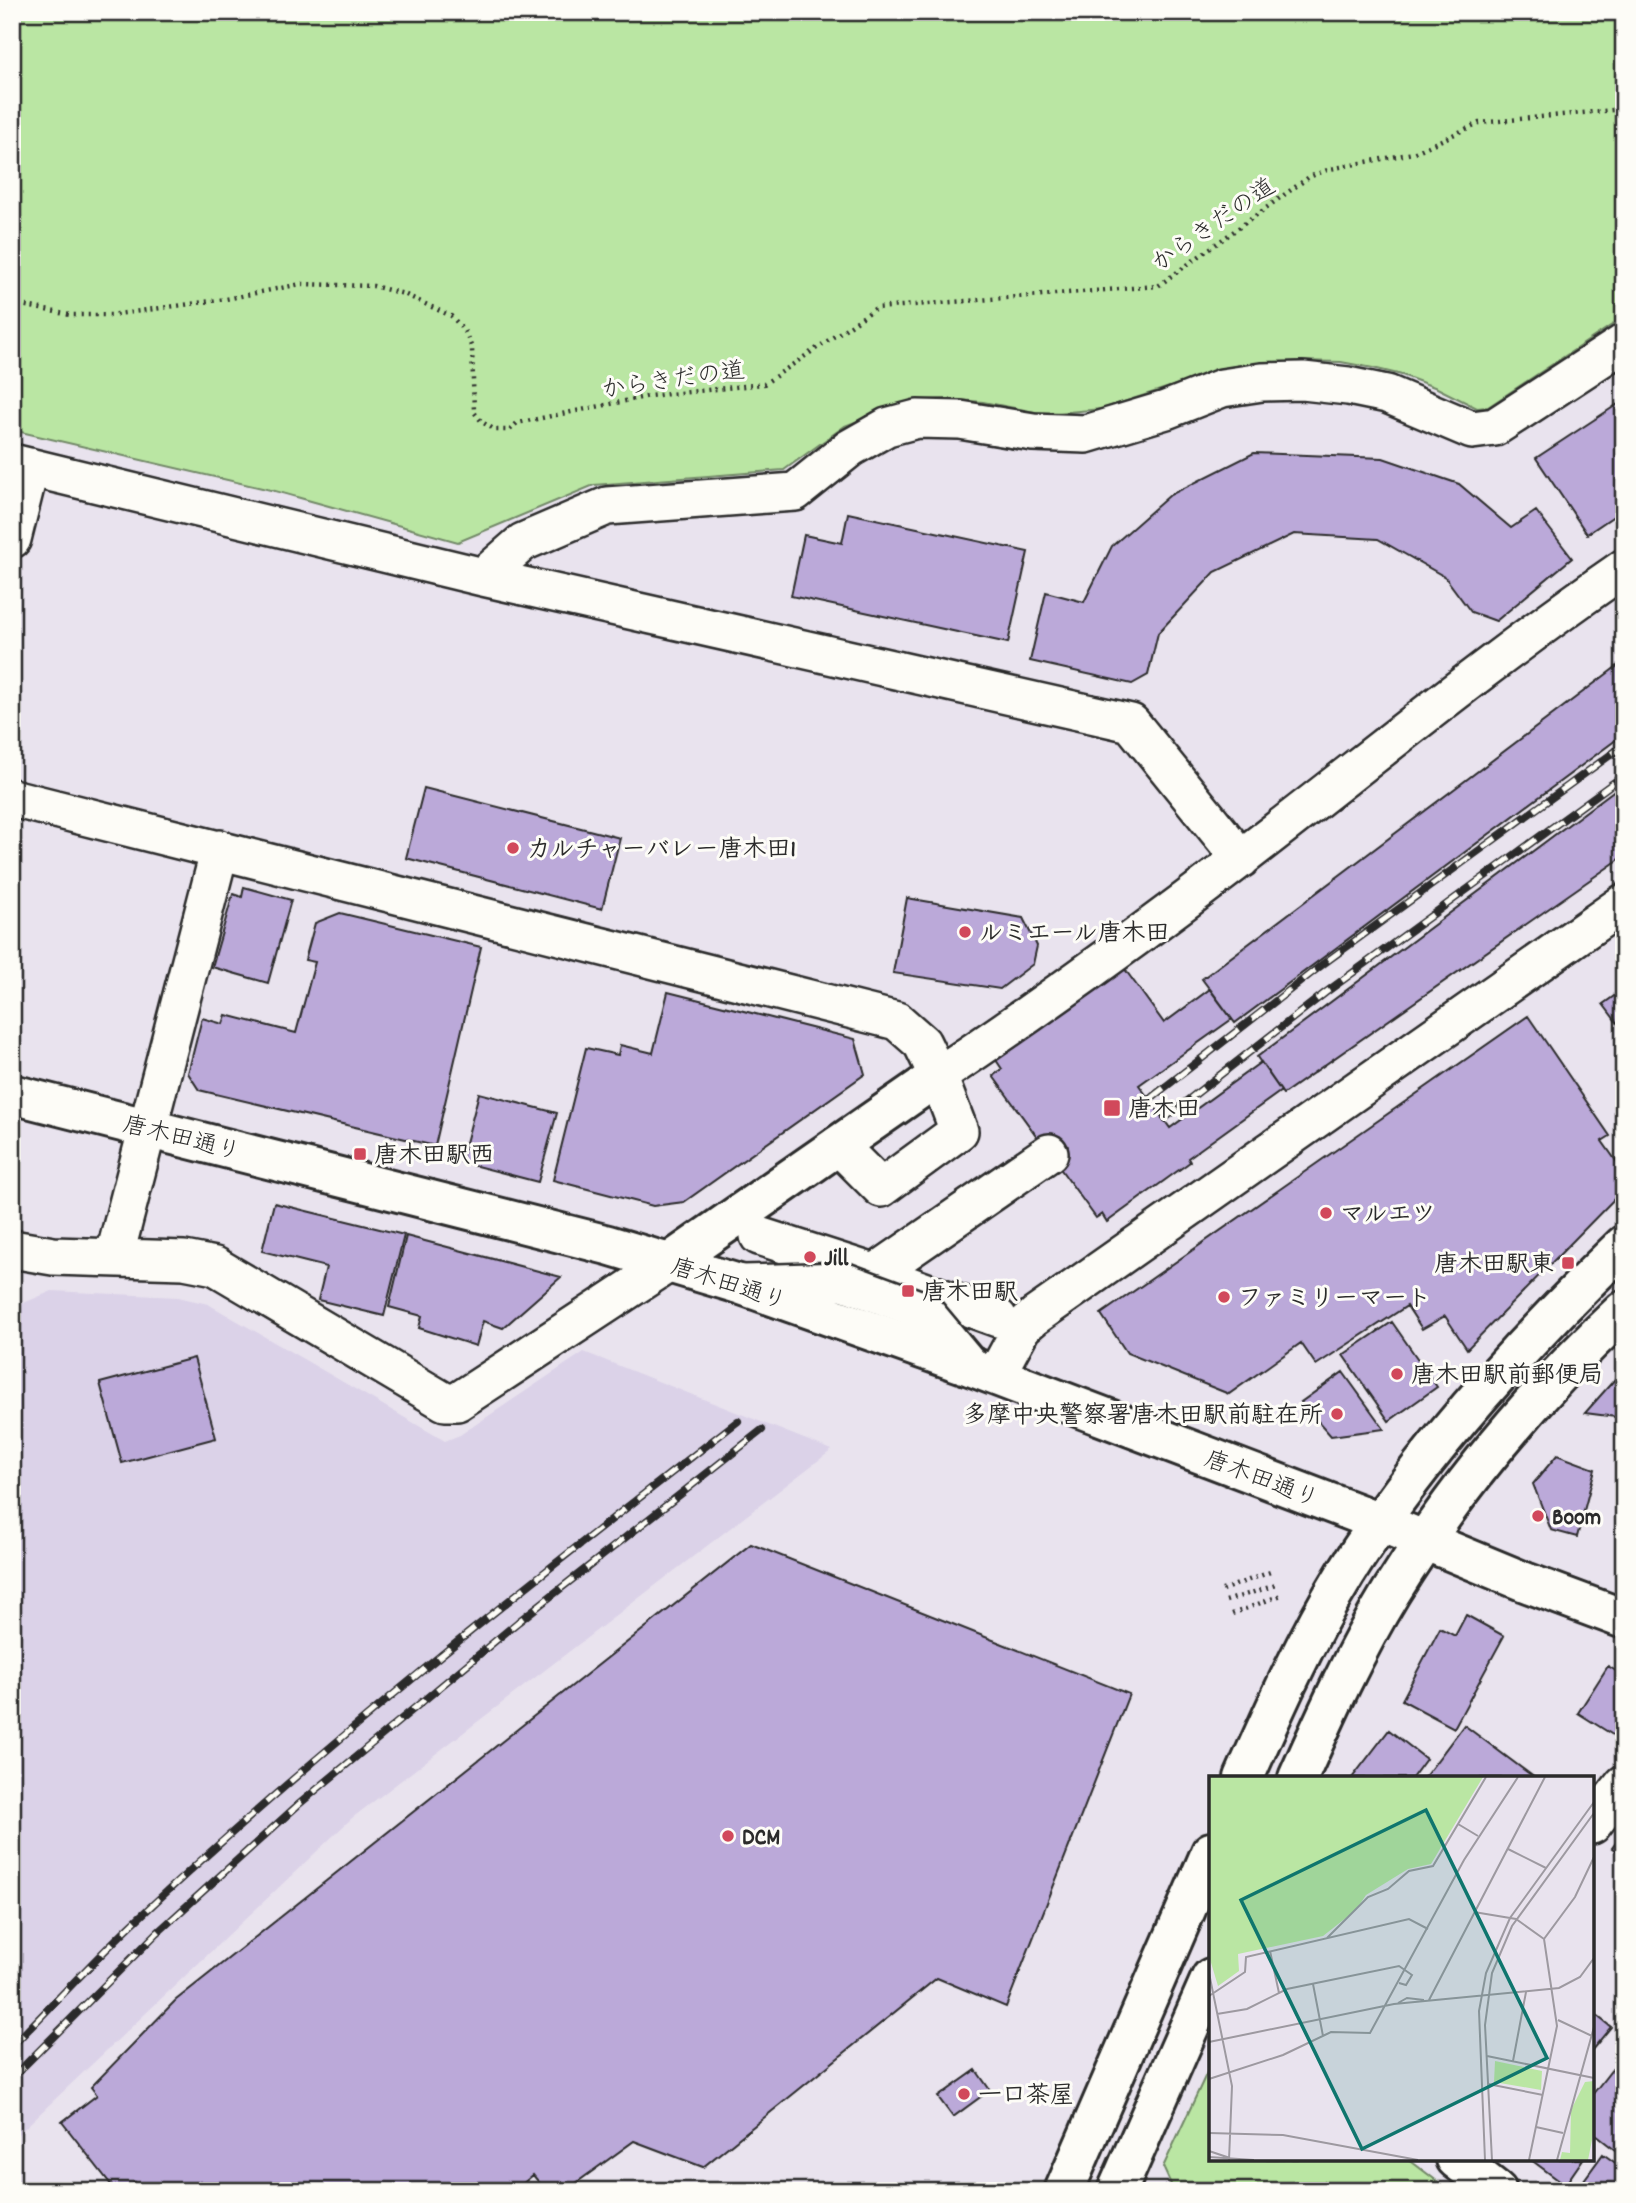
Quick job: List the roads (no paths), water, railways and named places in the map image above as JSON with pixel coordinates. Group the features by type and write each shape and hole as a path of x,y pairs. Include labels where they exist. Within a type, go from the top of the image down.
{"street":[{"path":"482,577 523,542 607,506 795,492 850,448 887,428 917,419 960,420 1033,432 1086,434 1166,410 1222,388 1262,382 1303,381 1387,394 1472,430 1495,427 1624,343"},
{"path":"12,539 21,465 482,577 1131,723 1241,859"},
{"path":"12,1249 53,1256 184,1260 215,1266 445,1402 457,1402 682,1267 838,1145 1096,965 1241,859 1558,613 1624,568"},
{"path":"12,798 897,1021 922,1043 939,1076 958,1131 881,1188 838,1145"},
{"path":"114,1258 220,849"},
{"path":"983,1371 1021,1327 1035,1316 1624,903"},
{"name":"唐木田通り","path":"12,1094 594,1242 682,1267 759,1256 983,1371 1380,1522 1424,1542 1624,1619"},
{"path":"871,1275 1049,1153"},
{"path":"1245,1776 1315,1627 1380,1522 1497,1375 1565,1302 1624,1245"},
{"path":"759,1256 871,1275 999,1318"},
{"path":"1299,1776 1367,1636 1424,1542 1529,1408 1624,1310"},
{"path":"1594,1822 1624,1784"},
{"path":"1064,2191 1209,1857"},
{"path":"1128,2186 1209,1983"},
{"path":"1459,2161 1497,2191"}],"railway":[{"path":"1151,1098 1323,964 1624,745"},
{"path":"1165,1118 1325,993 1624,775"},
{"path":"12,2046 131,1925 353,1728 505,1603 738,1421"},
{"path":"12,2078 157,1933 298,1805 518,1622 762,1430"}],"place":[{"name":"カルチャーバレー唐木田1","path":"513,848"},
{"name":"ルミエール唐木田","path":"965,932"},
{"name":"唐木田","path":"1112,1108"},
{"name":"唐木田駅西","path":"360,1154"},
{"name":"マルエツ","path":"1326,1213"},
{"name":"Jill","path":"810,1257"},
{"name":"唐木田駅東","path":"1568,1263"},
{"name":"唐木田駅","path":"908,1291"},
{"name":"ファミリーマート","path":"1224,1297"},
{"name":"唐木田駅前郵便局","path":"1397,1374"},
{"name":"多摩中央警察署唐木田駅前駐在所","path":"1337,1414"},
{"name":"Boom","path":"1538,1516"},
{"name":"DCM","path":"728,1836"},
{"name":"一口茶屋","path":"964,2094"}]}
